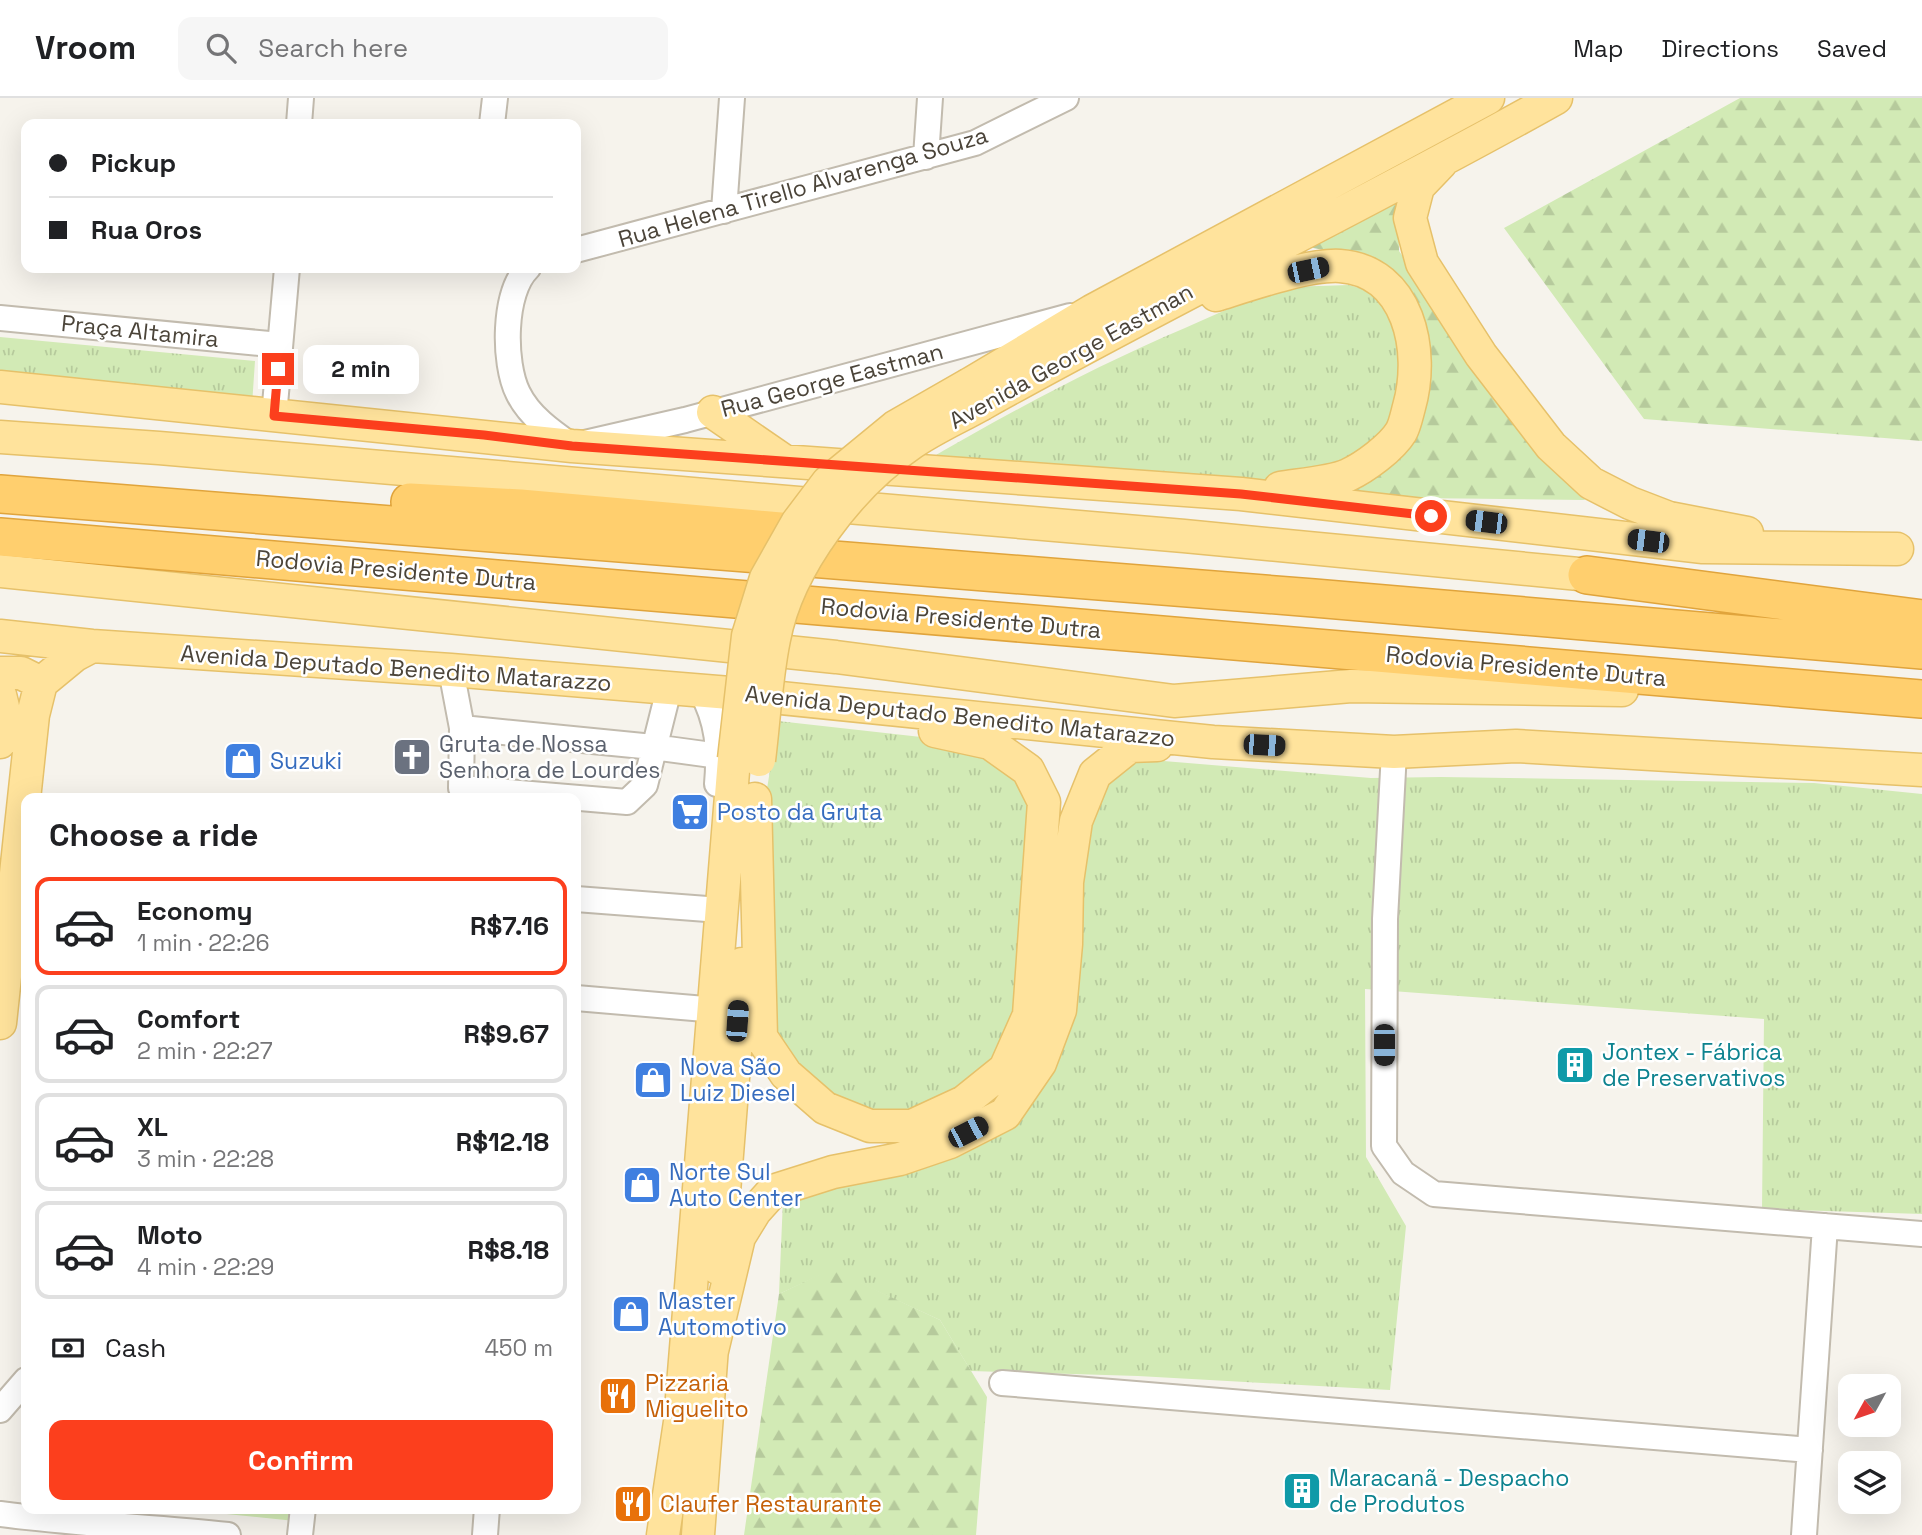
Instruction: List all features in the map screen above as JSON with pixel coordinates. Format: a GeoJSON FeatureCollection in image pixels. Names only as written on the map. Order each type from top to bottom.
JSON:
{"type":"FeatureCollection","features":[{"type":"Feature","properties":{"kind":"highway","name":"Rodovia Presidente Dutra"},"geometry":{"type":"LineString","coordinates":[[0,494],[1395,605],[1922,650]]}},
{"type":"Feature","properties":{"kind":"highway","name":"Rodovia Presidente Dutra"},"geometry":{"type":"LineString","coordinates":[[0,537],[1922,699]]}},
{"type":"Feature","properties":{"kind":"highway"},"geometry":{"type":"LineString","coordinates":[[1587,575],[1922,619]]}},
{"type":"Feature","properties":{"kind":"main road","name":"Avenida George Eastman"},"geometry":{"type":"LineString","coordinates":[[737,759],[791,584],[823,531],[850,496],[912,443],[976,394],[1488,98]]}},
{"type":"Feature","properties":{"kind":"main road","name":"Avenida George Eastman"},"geometry":{"type":"LineString","coordinates":[[1096,324],[1441,163],[1556,98]]}},
{"type":"Feature","properties":{"kind":"main road"},"geometry":{"type":"LineString","coordinates":[[1441,163],[1418,187],[1410,218],[1422,262],[1481,355],[1551,446],[1591,483],[1630,503],[1670,518],[1773,538],[1910,551]]}},
{"type":"Feature","properties":{"kind":"main road"},"geometry":{"type":"LineString","coordinates":[[1096,324],[1324,266],[1360,270],[1375,276],[1388,286],[1411,329],[1416,356],[1415,385],[1402,431],[1385,449],[1347,476],[1241,494]]}},
{"type":"Feature","properties":{"kind":"main road"},"geometry":{"type":"LineString","coordinates":[[0,387],[572,446],[1241,494],[1703,547],[1910,551]]}},
{"type":"Feature","properties":{"kind":"main road"},"geometry":{"type":"LineString","coordinates":[[713,412],[785,462]]}},
{"type":"Feature","properties":{"kind":"main road"},"geometry":{"type":"LineString","coordinates":[[0,437],[159,448],[1129,531],[1769,592],[1922,600]]}},
{"type":"Feature","properties":{"kind":"main road","name":"Rodovia Presidente Dutra"},"geometry":{"type":"LineString","coordinates":[[0,571],[822,656],[1174,701],[1351,685],[1614,689],[1922,710]]}},
{"type":"Feature","properties":{"kind":"main road","name":"Avenida Deputado Benedito Matarazzo"},"geometry":{"type":"LineString","coordinates":[[0,636],[92,646],[451,670],[742,694],[1213,742],[1394,752],[1516,746],[1922,770]]}},
{"type":"Feature","properties":{"kind":"main road"},"geometry":{"type":"LineString","coordinates":[[28,793],[33,715],[41,683],[75,655],[92,646]]}},
{"type":"Feature","properties":{"kind":"main road"},"geometry":{"type":"LineString","coordinates":[[0,673],[21,673],[41,683]]}},
{"type":"Feature","properties":{"kind":"main road"},"geometry":{"type":"LineString","coordinates":[[737,759],[755,799],[761,1037],[786,1074],[825,1108],[870,1126],[912,1126],[964,1102],[1005,1069],[1029,1014],[1044,802],[1028,770],[990,743],[923,728],[811,714],[742,694]]}},
{"type":"Feature","properties":{"kind":"main road"},"geometry":{"type":"LineString","coordinates":[[0,742],[1,703]]}},
{"type":"Feature","properties":{"kind":"main road"},"geometry":{"type":"LineString","coordinates":[[711,1355],[739,1237],[755,1210],[773,1191],[833,1172],[900,1159],[950,1142],[1005,1114],[1040,1063],[1060,1010],[1066,944],[1067,882],[1076,821],[1095,774],[1130,746],[1213,742]]}},
{"type":"Feature","properties":{"kind":"main road"},"geometry":{"type":"LineString","coordinates":[[663,1535],[680,1422],[737,759]]}},
{"type":"Feature","properties":{"kind":"main road"},"geometry":{"type":"LineString","coordinates":[[698,1535],[755,799]]}},
{"type":"Feature","properties":{"kind":"main road"},"geometry":{"type":"LineString","coordinates":[[0,1023],[17,953],[21,894]]}},
{"type":"Feature","properties":{"kind":"street"},"geometry":{"type":"LineString","coordinates":[[299,119],[301,98]]}},
{"type":"Feature","properties":{"kind":"street"},"geometry":{"type":"LineString","coordinates":[[493,119],[495,98]]}},
{"type":"Feature","properties":{"kind":"street"},"geometry":{"type":"LineString","coordinates":[[724,211],[732,98]]}},
{"type":"Feature","properties":{"kind":"street"},"geometry":{"type":"LineString","coordinates":[[926,157],[930,98]]}},
{"type":"Feature","properties":{"kind":"street","name":"Rua Helena Tirello Alvarenga Souza"},"geometry":{"type":"LineString","coordinates":[[581,249],[975,143],[1066,98]]}},
{"type":"Feature","properties":{"kind":"street"},"geometry":{"type":"LineString","coordinates":[[274,416],[287,273]]}},
{"type":"Feature","properties":{"kind":"street"},"geometry":{"type":"LineString","coordinates":[[524,273],[517,281],[514,292],[508,335],[511,373],[518,394],[528,409],[547,429],[572,446]]}},
{"type":"Feature","properties":{"kind":"street","name":"Praça Altamira"},"geometry":{"type":"LineString","coordinates":[[0,318],[280,345]]}},
{"type":"Feature","properties":{"kind":"street","name":"Rua George Eastman"},"geometry":{"type":"LineString","coordinates":[[572,446],[1096,324]]}},
{"type":"Feature","properties":{"kind":"street"},"geometry":{"type":"LineString","coordinates":[[451,670],[462,728],[464,793]]}},
{"type":"Feature","properties":{"kind":"street"},"geometry":{"type":"LineString","coordinates":[[581,800],[626,802],[645,785],[669,689]]}},
{"type":"Feature","properties":{"kind":"street"},"geometry":{"type":"LineString","coordinates":[[680,1422],[687,1248],[705,1009],[707,909],[737,759],[716,726],[701,691]]}},
{"type":"Feature","properties":{"kind":"street"},"geometry":{"type":"LineString","coordinates":[[462,728],[653,747],[737,759]]}},
{"type":"Feature","properties":{"kind":"street"},"geometry":{"type":"LineString","coordinates":[[1394,752],[1385,919],[1384,1146],[1403,1173],[1434,1194],[1922,1234]]}},
{"type":"Feature","properties":{"kind":"street"},"geometry":{"type":"LineString","coordinates":[[581,899],[707,909]]}},
{"type":"Feature","properties":{"kind":"street"},"geometry":{"type":"LineString","coordinates":[[581,998],[705,1009]]}},
{"type":"Feature","properties":{"kind":"street"},"geometry":{"type":"LineString","coordinates":[[1804,1535],[1825,1226]]}},
{"type":"Feature","properties":{"kind":"street"},"geometry":{"type":"LineString","coordinates":[[1002,1383],[1810,1450]]}},
{"type":"Feature","properties":{"kind":"street"},"geometry":{"type":"LineString","coordinates":[[0,1410],[21,1387]]}},
{"type":"Feature","properties":{"kind":"street"},"geometry":{"type":"LineString","coordinates":[[0,1514],[70,1529],[153,1518],[228,1535]]}},
{"type":"Feature","properties":{"kind":"street"},"geometry":{"type":"LineString","coordinates":[[300,1535],[302,1514]]}},
{"type":"Feature","properties":{"kind":"street"},"geometry":{"type":"LineString","coordinates":[[485,1535],[487,1514]]}},
{"type":"Feature","properties":{"kind":"green space"},"geometry":{"type":"Polygon","coordinates":[[[1740,98],[1922,98],[1922,441],[1644,419],[1504,228],[1740,98]]]}},
{"type":"Feature","properties":{"kind":"green space"},"geometry":{"type":"Polygon","coordinates":[[[1398,191],[1399,251],[1437,306],[1585,500],[1325,497],[1403,447],[1428,398],[1427,339],[1372,260],[1294,244],[1398,191]]]}},
{"type":"Feature","properties":{"kind":"green space"},"geometry":{"type":"Polygon","coordinates":[[[1349,285],[1369,291],[1390,311],[1405,356],[1392,421],[1356,458],[1297,478],[1254,483],[919,465],[1083,375],[1224,311],[1290,289],[1349,285]]]}},
{"type":"Feature","properties":{"kind":"green space"},"geometry":{"type":"Polygon","coordinates":[[[0,337],[255,361],[252,405],[0,377],[0,337]]]}},
{"type":"Feature","properties":{"kind":"green space"},"geometry":{"type":"Polygon","coordinates":[[[778,721],[921,737],[986,752],[1020,777],[1034,804],[1019,1012],[997,1064],[910,1117],[872,1116],[830,1100],[771,1033],[766,795],[778,721]]]}},
{"type":"Feature","properties":{"kind":"green space"},"geometry":{"type":"Polygon","coordinates":[[[1139,759],[1371,778],[1814,783],[1922,794],[1922,1214],[1762,1209],[1764,1019],[1365,989],[1366,1157],[1406,1226],[1390,1390],[1138,1376],[971,1371],[940,1320],[831,1270],[779,1294],[783,1199],[1012,1121],[1087,824],[1108,780],[1139,759]]]}},
{"type":"Feature","properties":{"kind":"green space"},"geometry":{"type":"Polygon","coordinates":[[[831,1269],[940,1320],[987,1397],[976,1535],[744,1535],[779,1294],[831,1269]]]}},
{"type":"Feature","properties":{"kind":"green space"},"geometry":{"type":"Polygon","coordinates":[[[226,1514],[296,1514],[295,1521],[226,1514]]]}},
{"type":"Feature","properties":{"kind":"place","name":"Gruta de Nossa Senhora de Lourdes"},"geometry":{"type":"Point","coordinates":[412,757]}},
{"type":"Feature","properties":{"kind":"place","name":"Suzuki"},"geometry":{"type":"Point","coordinates":[243,761]}},
{"type":"Feature","properties":{"kind":"place","name":"Posto da Gruta"},"geometry":{"type":"Point","coordinates":[690,812]}},
{"type":"Feature","properties":{"kind":"place","name":"Jontex - Fábrica de Preservativos"},"geometry":{"type":"Point","coordinates":[1575,1065]}},
{"type":"Feature","properties":{"kind":"place","name":"Nova São Luiz Diesel"},"geometry":{"type":"Point","coordinates":[653,1080]}},
{"type":"Feature","properties":{"kind":"place","name":"Norte Sul Auto Center"},"geometry":{"type":"Point","coordinates":[642,1185]}},
{"type":"Feature","properties":{"kind":"place","name":"Master Automotivo"},"geometry":{"type":"Point","coordinates":[631,1314]}},
{"type":"Feature","properties":{"kind":"place","name":"Pizzaria Miguelito"},"geometry":{"type":"Point","coordinates":[618,1396]}},
{"type":"Feature","properties":{"kind":"place","name":"Maracanã - Despacho de Produtos"},"geometry":{"type":"Point","coordinates":[1302,1491]}},
{"type":"Feature","properties":{"kind":"place","name":"Claufer Restaurante"},"geometry":{"type":"Point","coordinates":[633,1504]}},
{"type":"Feature","properties":{"kind":"route"},"geometry":{"type":"LineString","coordinates":[[278,369],[274,416],[484,435],[572,446],[1241,494],[1431,516]]}}]}
